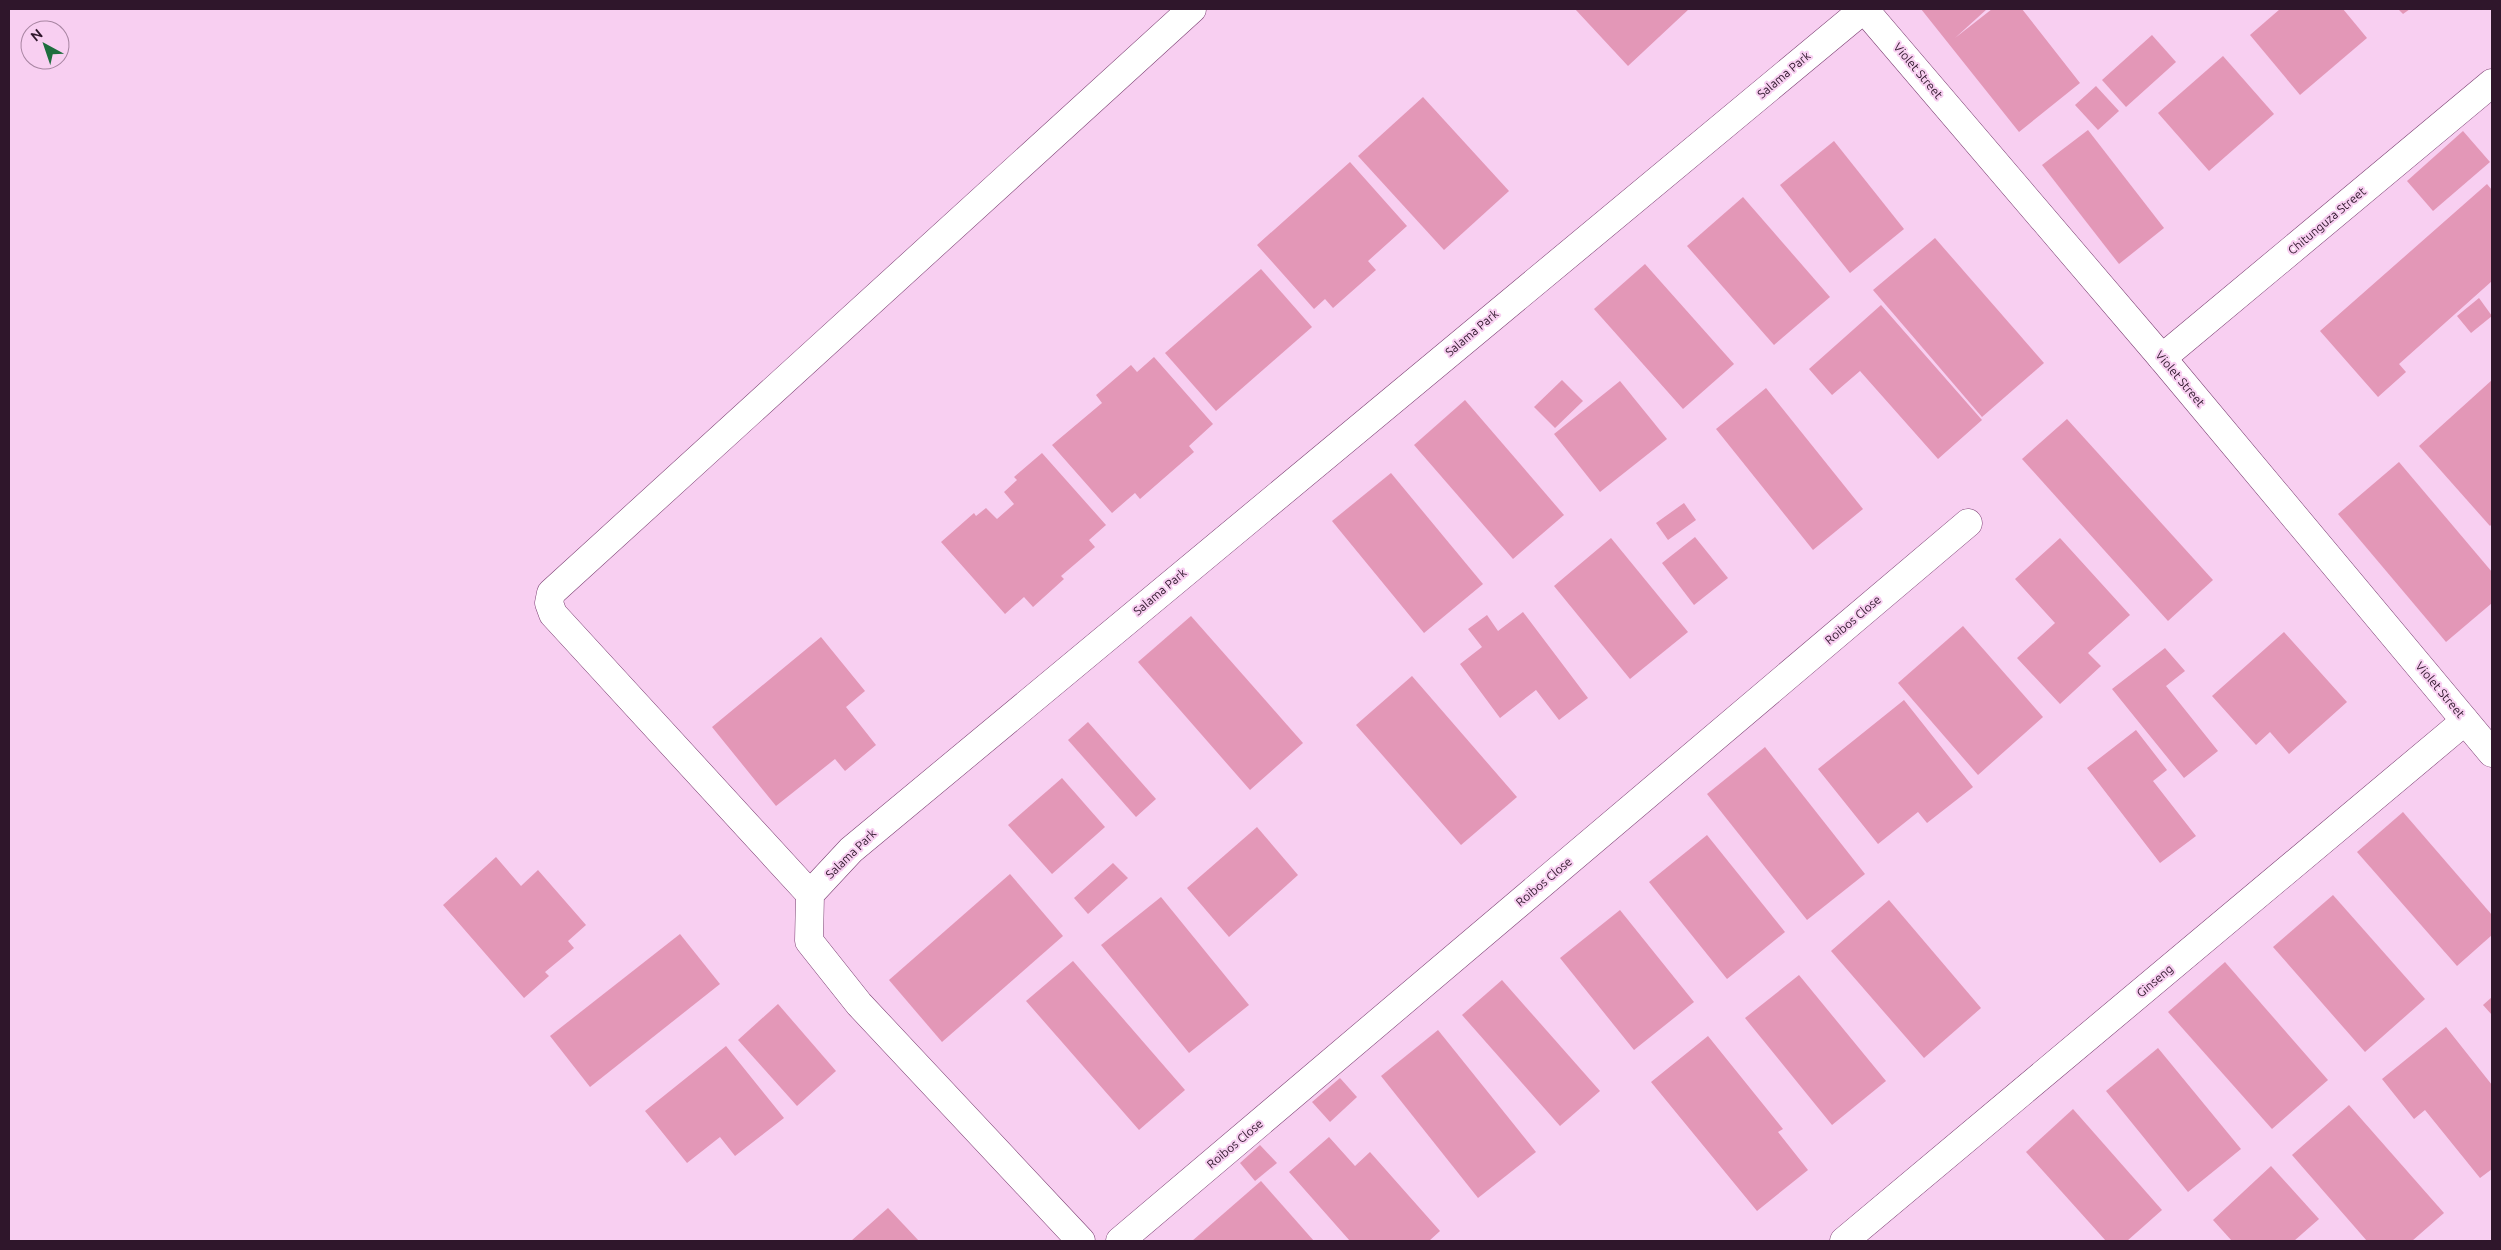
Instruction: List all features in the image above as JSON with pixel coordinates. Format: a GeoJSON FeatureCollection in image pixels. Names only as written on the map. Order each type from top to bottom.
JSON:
{"type":"FeatureCollection","features":[{"type":"Feature","properties":{"kind":"street"},"geometry":{"type":"LineString","coordinates":[[1081,1241],[859,1004],[809,941],[810,894],[553,614],[549,603],[551,593],[1192,9]]}},
{"type":"Feature","properties":{"kind":"street","name":"Salama Park"},"geometry":{"type":"LineString","coordinates":[[810,894],[858,844],[1864,9]]}},
{"type":"Feature","properties":{"kind":"street","name":"Violet Street"},"geometry":{"type":"LineString","coordinates":[[1864,9],[2162,358],[2492,753]]}},
{"type":"Feature","properties":{"kind":"street","name":"Chitunguza Street"},"geometry":{"type":"LineString","coordinates":[[2162,358],[2492,83]]}},
{"type":"Feature","properties":{"kind":"street","name":"Roibos Close"},"geometry":{"type":"LineString","coordinates":[[1120,1241],[1968,523]]}},
{"type":"Feature","properties":{"kind":"street","name":"Ginseng"},"geometry":{"type":"LineString","coordinates":[[1844,1241],[2465,721]]}},
{"type":"Feature","properties":{"kind":"building"},"geometry":{"type":"Polygon","coordinates":[[[1575,9],[1689,9],[1628,66],[1575,9]]]}},
{"type":"Feature","properties":{"kind":"building"},"geometry":{"type":"Polygon","coordinates":[[[1921,9],[1987,9],[1955,38],[1992,9],[2022,9],[2080,83],[2019,132],[1921,9]]]}},
{"type":"Feature","properties":{"kind":"building"},"geometry":{"type":"Polygon","coordinates":[[[2280,9],[2343,9],[2367,38],[2300,95],[2250,35],[2280,9]]]}},
{"type":"Feature","properties":{"kind":"building"},"geometry":{"type":"Polygon","coordinates":[[[2398,9],[2410,9],[2403,14],[2398,9]]]}},
{"type":"Feature","properties":{"kind":"building"},"geometry":{"type":"Polygon","coordinates":[[[2152,35],[2176,62],[2126,107],[2102,80],[2152,35]]]}},
{"type":"Feature","properties":{"kind":"building"},"geometry":{"type":"Polygon","coordinates":[[[2223,56],[2274,114],[2209,171],[2158,113],[2223,56]]]}},
{"type":"Feature","properties":{"kind":"building"},"geometry":{"type":"Polygon","coordinates":[[[2096,86],[2119,111],[2098,130],[2075,105],[2096,86]]]}},
{"type":"Feature","properties":{"kind":"building"},"geometry":{"type":"Polygon","coordinates":[[[1423,97],[1509,191],[1444,250],[1358,156],[1423,97]]]}},
{"type":"Feature","properties":{"kind":"building"},"geometry":{"type":"Polygon","coordinates":[[[2088,130],[2164,228],[2119,264],[2042,165],[2088,130]]]}},
{"type":"Feature","properties":{"kind":"building"},"geometry":{"type":"Polygon","coordinates":[[[2463,131],[2490,162],[2433,211],[2407,181],[2463,131]]]}},
{"type":"Feature","properties":{"kind":"building"},"geometry":{"type":"Polygon","coordinates":[[[1834,141],[1904,229],[1850,273],[1780,185],[1834,141]]]}},
{"type":"Feature","properties":{"kind":"building"},"geometry":{"type":"Polygon","coordinates":[[[1350,162],[1407,226],[1368,261],[1376,270],[1333,308],[1325,299],[1314,309],[1257,245],[1350,162]]]}},
{"type":"Feature","properties":{"kind":"building"},"geometry":{"type":"Polygon","coordinates":[[[2487,184],[2492,190],[2492,281],[2399,364],[2406,372],[2378,397],[2320,331],[2487,184]]]}},
{"type":"Feature","properties":{"kind":"building"},"geometry":{"type":"Polygon","coordinates":[[[1743,197],[1830,297],[1774,345],[1687,246],[1743,197]]]}},
{"type":"Feature","properties":{"kind":"building"},"geometry":{"type":"Polygon","coordinates":[[[1935,238],[2044,363],[1982,417],[1873,290],[1935,238]]]}},
{"type":"Feature","properties":{"kind":"building"},"geometry":{"type":"Polygon","coordinates":[[[1645,264],[1734,364],[1683,409],[1594,309],[1645,264]]]}},
{"type":"Feature","properties":{"kind":"building"},"geometry":{"type":"Polygon","coordinates":[[[1261,269],[1312,327],[1216,411],[1165,353],[1261,269]]]}},
{"type":"Feature","properties":{"kind":"building"},"geometry":{"type":"Polygon","coordinates":[[[2479,298],[2492,316],[2471,333],[2457,316],[2479,298]]]}},
{"type":"Feature","properties":{"kind":"building"},"geometry":{"type":"Polygon","coordinates":[[[1881,305],[1982,420],[1938,459],[1860,371],[1832,395],[1809,369],[1881,305]]]}},
{"type":"Feature","properties":{"kind":"building"},"geometry":{"type":"Polygon","coordinates":[[[1154,357],[1213,424],[1189,446],[1194,452],[1140,499],[1135,493],[1112,513],[1052,445],[1102,403],[1096,395],[1131,365],[1137,372],[1154,357]]]}},
{"type":"Feature","properties":{"kind":"building"},"geometry":{"type":"Polygon","coordinates":[[[1562,380],[1583,401],[1555,428],[1534,407],[1562,380]]]}},
{"type":"Feature","properties":{"kind":"building"},"geometry":{"type":"Polygon","coordinates":[[[2492,380],[2492,524],[2490,526],[2419,446],[2492,380]]]}},
{"type":"Feature","properties":{"kind":"building"},"geometry":{"type":"Polygon","coordinates":[[[1620,381],[1667,439],[1600,492],[1554,434],[1620,381]]]}},
{"type":"Feature","properties":{"kind":"building"},"geometry":{"type":"Polygon","coordinates":[[[1766,388],[1863,509],[1813,550],[1716,429],[1766,388]]]}},
{"type":"Feature","properties":{"kind":"building"},"geometry":{"type":"Polygon","coordinates":[[[1465,400],[1564,515],[1513,559],[1414,445],[1465,400]]]}},
{"type":"Feature","properties":{"kind":"building"},"geometry":{"type":"Polygon","coordinates":[[[2067,419],[2213,580],[2168,621],[2022,459],[2067,419]]]}},
{"type":"Feature","properties":{"kind":"building"},"geometry":{"type":"Polygon","coordinates":[[[1042,453],[1106,525],[1089,540],[1095,547],[1061,576],[1064,579],[1033,607],[1024,597],[1005,614],[941,542],[974,513],[976,516],[986,508],[997,519],[1014,504],[1004,492],[1017,480],[1014,477],[1042,453]]]}},
{"type":"Feature","properties":{"kind":"building"},"geometry":{"type":"Polygon","coordinates":[[[2399,462],[2492,572],[2492,603],[2446,642],[2338,514],[2399,462]]]}},
{"type":"Feature","properties":{"kind":"building"},"geometry":{"type":"Polygon","coordinates":[[[1391,473],[1483,584],[1424,633],[1332,521],[1391,473]]]}},
{"type":"Feature","properties":{"kind":"building"},"geometry":{"type":"Polygon","coordinates":[[[1684,503],[1696,520],[1668,540],[1656,523],[1684,503]]]}},
{"type":"Feature","properties":{"kind":"building"},"geometry":{"type":"Polygon","coordinates":[[[1695,537],[1728,578],[1694,605],[1662,563],[1695,537]]]}},
{"type":"Feature","properties":{"kind":"building"},"geometry":{"type":"Polygon","coordinates":[[[1611,538],[1688,632],[1630,679],[1554,586],[1611,538]]]}},
{"type":"Feature","properties":{"kind":"building"},"geometry":{"type":"Polygon","coordinates":[[[2060,538],[2130,615],[2088,653],[2101,666],[2060,704],[2017,658],[2055,623],[2015,579],[2060,538]]]}},
{"type":"Feature","properties":{"kind":"building"},"geometry":{"type":"Polygon","coordinates":[[[1523,612],[1588,698],[1559,720],[1536,690],[1500,718],[1460,664],[1482,647],[1468,629],[1487,615],[1498,631],[1523,612]]]}},
{"type":"Feature","properties":{"kind":"building"},"geometry":{"type":"Polygon","coordinates":[[[1191,616],[1303,743],[1250,790],[1138,662],[1191,616]]]}},
{"type":"Feature","properties":{"kind":"building"},"geometry":{"type":"Polygon","coordinates":[[[1963,626],[2043,717],[1978,775],[1898,683],[1963,626]]]}},
{"type":"Feature","properties":{"kind":"building"},"geometry":{"type":"Polygon","coordinates":[[[2284,632],[2347,702],[2289,754],[2270,732],[2256,745],[2212,696],[2284,632]]]}},
{"type":"Feature","properties":{"kind":"building"},"geometry":{"type":"Polygon","coordinates":[[[821,637],[865,691],[846,707],[876,745],[845,771],[835,759],[776,806],[712,727],[821,637]]]}},
{"type":"Feature","properties":{"kind":"building"},"geometry":{"type":"Polygon","coordinates":[[[2165,648],[2185,671],[2166,686],[2218,751],[2184,778],[2112,689],[2165,648]]]}},
{"type":"Feature","properties":{"kind":"building"},"geometry":{"type":"Polygon","coordinates":[[[1412,676],[1517,797],[1461,845],[1356,725],[1412,676]]]}},
{"type":"Feature","properties":{"kind":"building"},"geometry":{"type":"Polygon","coordinates":[[[1904,700],[1973,787],[1927,823],[1918,812],[1878,844],[1818,769],[1904,700]]]}},
{"type":"Feature","properties":{"kind":"building"},"geometry":{"type":"Polygon","coordinates":[[[1088,722],[1156,799],[1136,817],[1068,740],[1088,722]]]}},
{"type":"Feature","properties":{"kind":"building"},"geometry":{"type":"Polygon","coordinates":[[[2136,730],[2167,770],[2153,781],[2196,836],[2160,863],[2087,768],[2136,730]]]}},
{"type":"Feature","properties":{"kind":"building"},"geometry":{"type":"Polygon","coordinates":[[[1765,747],[1865,874],[1807,920],[1707,794],[1765,747]]]}},
{"type":"Feature","properties":{"kind":"building"},"geometry":{"type":"Polygon","coordinates":[[[1062,778],[1105,827],[1052,874],[1008,825],[1062,778]]]}},
{"type":"Feature","properties":{"kind":"building"},"geometry":{"type":"Polygon","coordinates":[[[2403,812],[2492,915],[2492,935],[2457,966],[2357,852],[2403,812]]]}},
{"type":"Feature","properties":{"kind":"building"},"geometry":{"type":"Polygon","coordinates":[[[1257,827],[1298,875],[1229,937],[1187,888],[1257,827]]]}},
{"type":"Feature","properties":{"kind":"building"},"geometry":{"type":"Polygon","coordinates":[[[1707,835],[1785,932],[1727,979],[1649,882],[1707,835]]]}},
{"type":"Feature","properties":{"kind":"building"},"geometry":{"type":"Polygon","coordinates":[[[496,857],[521,886],[538,870],[586,925],[568,941],[574,948],[545,972],[549,976],[524,998],[443,905],[496,857]]]}},
{"type":"Feature","properties":{"kind":"building"},"geometry":{"type":"Polygon","coordinates":[[[1113,863],[1128,878],[1088,914],[1074,898],[1113,863]]]}},
{"type":"Feature","properties":{"kind":"building"},"geometry":{"type":"Polygon","coordinates":[[[1010,874],[1063,936],[942,1042],[889,980],[1010,874]]]}},
{"type":"Feature","properties":{"kind":"building"},"geometry":{"type":"Polygon","coordinates":[[[2333,895],[2425,999],[2365,1052],[2273,947],[2333,895]]]}},
{"type":"Feature","properties":{"kind":"building"},"geometry":{"type":"Polygon","coordinates":[[[1161,897],[1249,1005],[1189,1053],[1101,945],[1161,897]]]}},
{"type":"Feature","properties":{"kind":"building"},"geometry":{"type":"Polygon","coordinates":[[[1889,900],[1981,1008],[1924,1058],[1831,951],[1889,900]]]}},
{"type":"Feature","properties":{"kind":"building"},"geometry":{"type":"Polygon","coordinates":[[[1620,910],[1694,1002],[1634,1050],[1560,958],[1620,910]]]}},
{"type":"Feature","properties":{"kind":"building"},"geometry":{"type":"Polygon","coordinates":[[[680,934],[720,984],[590,1087],[550,1036],[680,934]]]}},
{"type":"Feature","properties":{"kind":"building"},"geometry":{"type":"Polygon","coordinates":[[[1073,961],[1185,1090],[1139,1130],[1026,1001],[1073,961]]]}},
{"type":"Feature","properties":{"kind":"building"},"geometry":{"type":"Polygon","coordinates":[[[2225,962],[2328,1080],[2272,1129],[2168,1012],[2225,962]]]}},
{"type":"Feature","properties":{"kind":"building"},"geometry":{"type":"Polygon","coordinates":[[[1799,975],[1886,1081],[1832,1125],[1745,1018],[1799,975]]]}},
{"type":"Feature","properties":{"kind":"building"},"geometry":{"type":"Polygon","coordinates":[[[1502,980],[1600,1091],[1560,1126],[1462,1015],[1502,980]]]}},
{"type":"Feature","properties":{"kind":"building"},"geometry":{"type":"Polygon","coordinates":[[[2492,997],[2492,1015],[2483,1005],[2492,997]]]}},
{"type":"Feature","properties":{"kind":"building"},"geometry":{"type":"Polygon","coordinates":[[[778,1004],[836,1071],[797,1106],[738,1040],[778,1004]]]}},
{"type":"Feature","properties":{"kind":"building"},"geometry":{"type":"Polygon","coordinates":[[[2446,1027],[2492,1085],[2492,1169],[2480,1178],[2425,1110],[2414,1119],[2382,1079],[2446,1027]]]}},
{"type":"Feature","properties":{"kind":"building"},"geometry":{"type":"Polygon","coordinates":[[[1438,1030],[1536,1152],[1478,1198],[1381,1076],[1438,1030]]]}},
{"type":"Feature","properties":{"kind":"building"},"geometry":{"type":"Polygon","coordinates":[[[1708,1036],[1783,1129],[1778,1132],[1808,1170],[1757,1211],[1651,1082],[1708,1036]]]}},
{"type":"Feature","properties":{"kind":"building"},"geometry":{"type":"Polygon","coordinates":[[[726,1046],[784,1118],[735,1156],[720,1137],[687,1163],[645,1111],[726,1046]]]}},
{"type":"Feature","properties":{"kind":"building"},"geometry":{"type":"Polygon","coordinates":[[[2158,1048],[2241,1149],[2188,1192],[2106,1091],[2158,1048]]]}},
{"type":"Feature","properties":{"kind":"building"},"geometry":{"type":"Polygon","coordinates":[[[1340,1078],[1357,1097],[1330,1122],[1312,1102],[1340,1078]]]}},
{"type":"Feature","properties":{"kind":"building"},"geometry":{"type":"Polygon","coordinates":[[[2349,1105],[2444,1213],[2412,1241],[2367,1241],[2292,1155],[2349,1105]]]}},
{"type":"Feature","properties":{"kind":"building"},"geometry":{"type":"Polygon","coordinates":[[[2073,1109],[2162,1210],[2127,1241],[2106,1241],[2026,1152],[2073,1109]]]}},
{"type":"Feature","properties":{"kind":"building"},"geometry":{"type":"Polygon","coordinates":[[[1329,1137],[1355,1166],[1370,1152],[1440,1231],[1429,1241],[1350,1241],[1289,1172],[1329,1137]]]}},
{"type":"Feature","properties":{"kind":"building"},"geometry":{"type":"Polygon","coordinates":[[[1260,1145],[1277,1163],[1255,1181],[1240,1163],[1260,1145]]]}},
{"type":"Feature","properties":{"kind":"building"},"geometry":{"type":"Polygon","coordinates":[[[2271,1166],[2319,1219],[2294,1241],[2232,1241],[2213,1220],[2271,1166]]]}},
{"type":"Feature","properties":{"kind":"building"},"geometry":{"type":"Polygon","coordinates":[[[1261,1181],[1314,1241],[1192,1241],[1261,1181]]]}},
{"type":"Feature","properties":{"kind":"building"},"geometry":{"type":"Polygon","coordinates":[[[888,1208],[919,1241],[851,1241],[888,1208]]]}}]}
